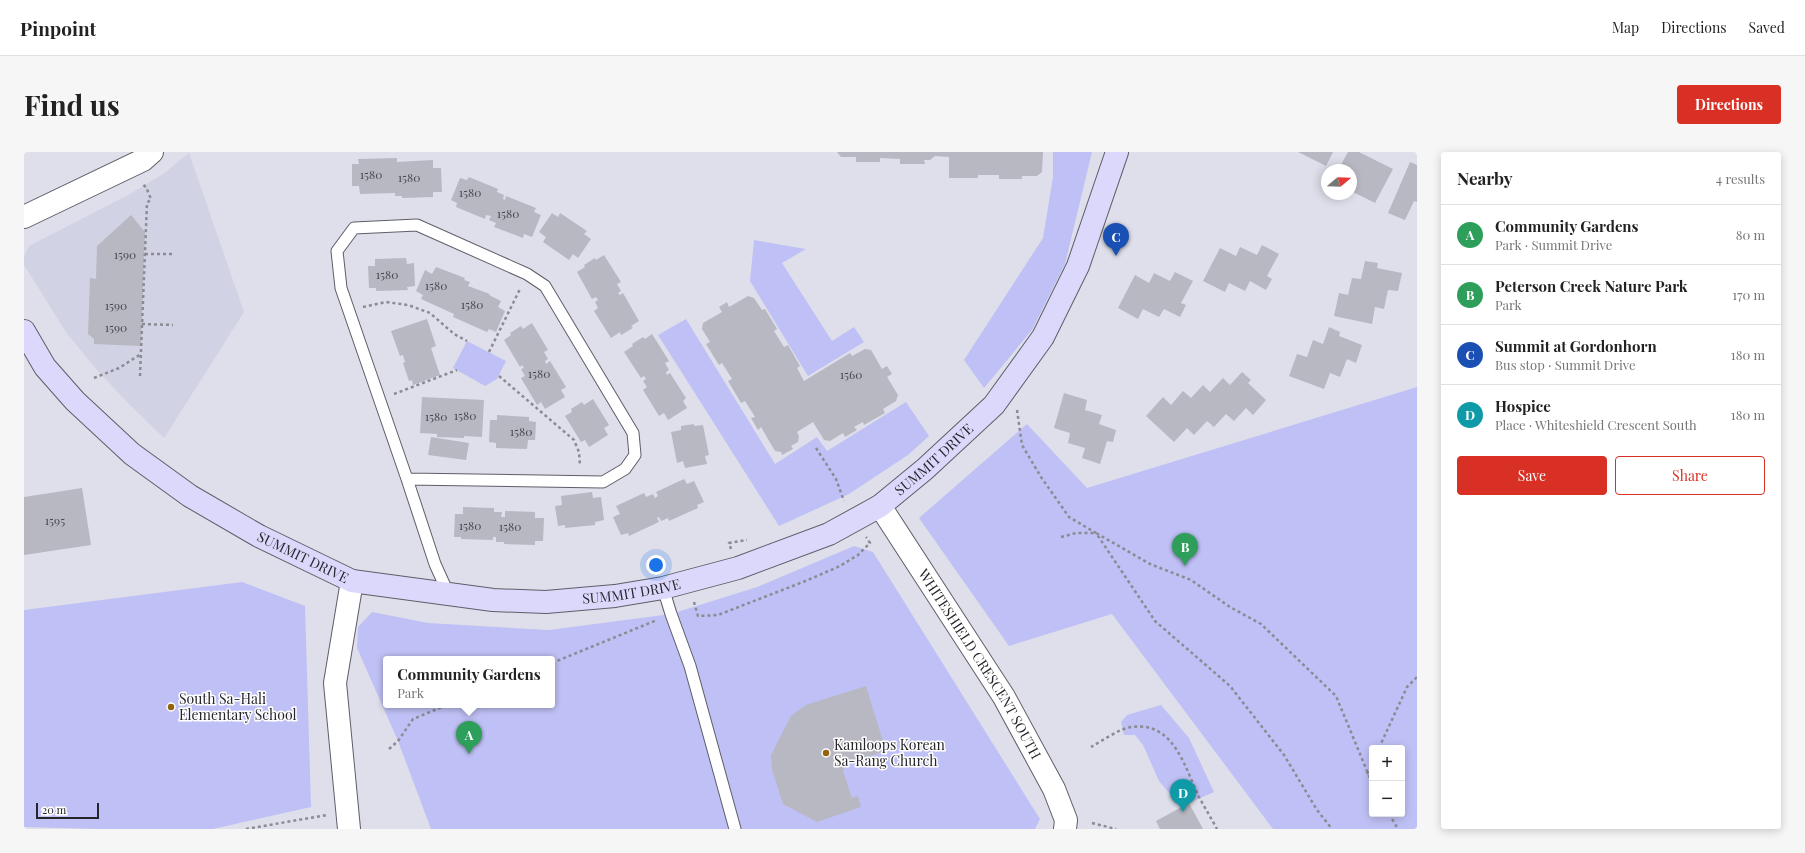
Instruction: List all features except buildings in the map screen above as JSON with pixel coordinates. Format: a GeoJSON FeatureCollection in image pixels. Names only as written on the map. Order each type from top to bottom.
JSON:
{"type":"FeatureCollection","features":[{"type":"Feature","properties":{"kind":"main road","name":"SUMMIT DRIVE"},"geometry":{"type":"LineString","coordinates":[[24,331],[45,367],[75,401],[132,454],[190,496],[259,536],[352,581],[493,600],[546,602],[615,596],[663,588],[738,568],[829,534],[880,506],[925,469],[994,405],[1043,337],[1078,266],[1117,152]]}},
{"type":"Feature","properties":{"kind":"street"},"geometry":{"type":"LineString","coordinates":[[24,217],[143,160],[152,152]]}},
{"type":"Feature","properties":{"kind":"street","name":"WHITESHIELD CRESCENT SOUTH"},"geometry":{"type":"LineString","coordinates":[[880,506],[1004,697],[1054,789],[1066,820],[1065,829]]}},
{"type":"Feature","properties":{"kind":"street"},"geometry":{"type":"LineString","coordinates":[[348,821],[335,683],[352,581]]}},
{"type":"Feature","properties":{"kind":"lane"},"geometry":{"type":"LineString","coordinates":[[407,479],[603,482],[625,469],[635,454],[633,434],[545,286],[527,274],[417,226],[354,228],[337,251],[341,288],[435,564],[449,595]]}},
{"type":"Feature","properties":{"kind":"lane"},"geometry":{"type":"LineString","coordinates":[[663,588],[690,666],[735,829]]}},
{"type":"Feature","properties":{"kind":"path"},"geometry":{"type":"LineString","coordinates":[[137,181],[146,187],[151,199],[147,203],[140,376]]}},
{"type":"Feature","properties":{"kind":"path"},"geometry":{"type":"LineString","coordinates":[[145,254],[175,254]]}},
{"type":"Feature","properties":{"kind":"path"},"geometry":{"type":"LineString","coordinates":[[489,352],[527,274]]}},
{"type":"Feature","properties":{"kind":"path"},"geometry":{"type":"LineString","coordinates":[[349,311],[386,302],[408,305],[430,312],[454,334],[467,341]]}},
{"type":"Feature","properties":{"kind":"path"},"geometry":{"type":"LineString","coordinates":[[142,324],[173,325]]}},
{"type":"Feature","properties":{"kind":"path"},"geometry":{"type":"LineString","coordinates":[[94,378],[119,368],[142,353]]}},
{"type":"Feature","properties":{"kind":"path"},"geometry":{"type":"LineString","coordinates":[[380,399],[457,370]]}},
{"type":"Feature","properties":{"kind":"path"},"geometry":{"type":"LineString","coordinates":[[499,376],[574,440],[579,452],[581,482]]}},
{"type":"Feature","properties":{"kind":"path"},"geometry":{"type":"LineString","coordinates":[[1016,405],[1022,445],[1041,477],[1069,517],[1150,564],[1191,580],[1230,607],[1262,624],[1336,696],[1371,781]]}},
{"type":"Feature","properties":{"kind":"path"},"geometry":{"type":"LineString","coordinates":[[816,448],[836,480],[844,502],[850,498]]}},
{"type":"Feature","properties":{"kind":"path"},"geometry":{"type":"LineString","coordinates":[[1061,537],[1076,533],[1096,533]]}},
{"type":"Feature","properties":{"kind":"path"},"geometry":{"type":"LineString","coordinates":[[1096,533],[1155,621],[1230,686],[1284,755],[1317,810],[1332,829]]}},
{"type":"Feature","properties":{"kind":"path"},"geometry":{"type":"LineString","coordinates":[[688,581],[698,616],[718,615],[840,566],[858,555],[870,543]]}},
{"type":"Feature","properties":{"kind":"path"},"geometry":{"type":"LineString","coordinates":[[555,662],[671,614]]}},
{"type":"Feature","properties":{"kind":"path"},"geometry":{"type":"LineString","coordinates":[[1380,745],[1407,687],[1417,677]]}},
{"type":"Feature","properties":{"kind":"path"},"geometry":{"type":"LineString","coordinates":[[389,749],[398,741],[413,719],[440,708]]}},
{"type":"Feature","properties":{"kind":"path"},"geometry":{"type":"LineString","coordinates":[[1091,746],[1131,727],[1149,727],[1163,733],[1179,752],[1200,798],[1217,829]]}},
{"type":"Feature","properties":{"kind":"path"},"geometry":{"type":"LineString","coordinates":[[1367,774],[1369,770]]}},
{"type":"Feature","properties":{"kind":"path"},"geometry":{"type":"LineString","coordinates":[[246,829],[320,815],[348,821]]}},
{"type":"Feature","properties":{"kind":"path"},"geometry":{"type":"LineString","coordinates":[[1391,817],[1398,829]]}},
{"type":"Feature","properties":{"kind":"path"},"geometry":{"type":"LineString","coordinates":[[1092,823],[1116,829]]}},
{"type":"Feature","properties":{"kind":"shaded area"},"geometry":{"type":"Polygon","coordinates":[[[1053,152],[1092,152],[1065,264],[1032,330],[984,388],[964,360],[1043,238],[1053,177],[1053,152]]]}},
{"type":"Feature","properties":{"kind":"shaded area"},"geometry":{"type":"Polygon","coordinates":[[[189,153],[244,312],[164,438],[96,369],[66,332],[24,265],[24,257],[29,246],[130,194],[163,174],[189,153]]]}},
{"type":"Feature","properties":{"kind":"shaded area"},"geometry":{"type":"Polygon","coordinates":[[[754,240],[806,249],[782,263],[832,341],[854,327],[864,342],[808,376],[750,281],[754,240]]]}},
{"type":"Feature","properties":{"kind":"shaded area"},"geometry":{"type":"Polygon","coordinates":[[[686,319],[775,464],[817,437],[827,451],[906,402],[929,436],[908,455],[849,494],[779,526],[658,335],[686,319]]]}},
{"type":"Feature","properties":{"kind":"shaded area"},"geometry":{"type":"Polygon","coordinates":[[[467,341],[506,361],[497,379],[485,386],[453,368],[467,341]]]}},
{"type":"Feature","properties":{"kind":"shaded area"},"geometry":{"type":"Polygon","coordinates":[[[1417,387],[1417,829],[1273,829],[1112,614],[1009,646],[919,518],[1027,424],[1087,488],[1417,387]]]}},
{"type":"Feature","properties":{"kind":"shaded area"},"geometry":{"type":"Polygon","coordinates":[[[854,546],[873,552],[1040,819],[1035,829],[431,829],[398,741],[383,708],[555,708],[555,656],[383,656],[383,707],[357,648],[358,627],[372,612],[428,623],[549,630],[671,614],[757,587],[854,546]]]}},
{"type":"Feature","properties":{"kind":"shaded area","name":"South Sa-Hali Elementary School"},"geometry":{"type":"Polygon","coordinates":[[[242,582],[305,606],[311,807],[213,829],[98,829],[24,827],[24,610],[242,582]]]}},
{"type":"Feature","properties":{"kind":"shaded area"},"geometry":{"type":"Polygon","coordinates":[[[1161,705],[1189,738],[1214,792],[1189,803],[1171,795],[1159,781],[1143,745],[1135,735],[1124,735],[1121,722],[1127,715],[1161,705]]]}},
{"type":"Feature","properties":{"kind":"place","name":"Summit at Gordonhorn"},"geometry":{"type":"Point","coordinates":[1116,256]}},
{"type":"Feature","properties":{"kind":"place","name":"Peterson Creek Nature Park"},"geometry":{"type":"Point","coordinates":[1185,566]}},
{"type":"Feature","properties":{"kind":"place","name":"South Sa-Hali Elementary School"},"geometry":{"type":"Point","coordinates":[171,707]}},
{"type":"Feature","properties":{"kind":"place","name":"Kamloops Korean Sa-Rang Church"},"geometry":{"type":"Point","coordinates":[826,753]}},
{"type":"Feature","properties":{"kind":"place","name":"Community Gardens"},"geometry":{"type":"Point","coordinates":[469,754]}},
{"type":"Feature","properties":{"kind":"place","name":"Hospice"},"geometry":{"type":"Point","coordinates":[1183,812]}}]}
